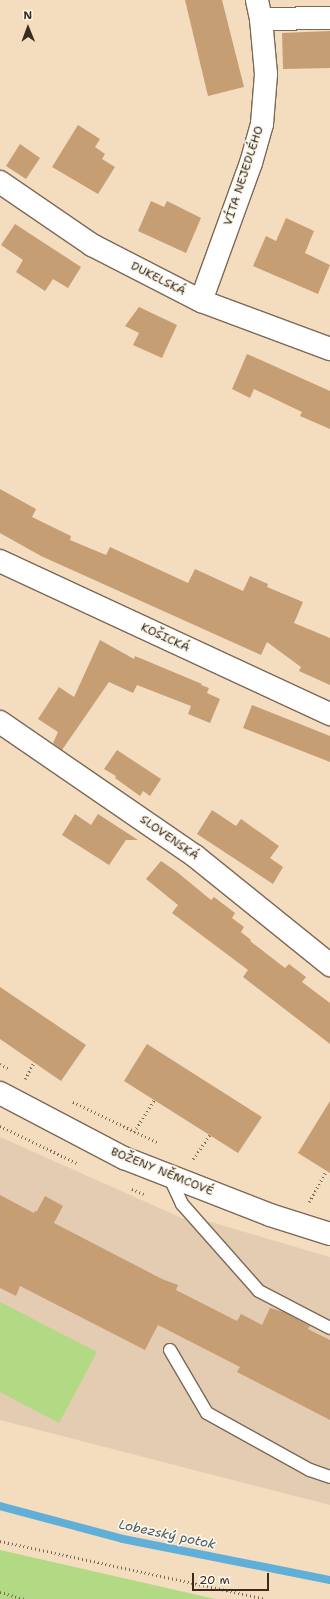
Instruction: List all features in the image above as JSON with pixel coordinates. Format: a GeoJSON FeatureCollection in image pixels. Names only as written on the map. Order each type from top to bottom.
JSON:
{"type":"FeatureCollection","features":[{"type":"Feature","properties":{"kind":"street"},"geometry":{"type":"LineString","coordinates":[[259,10],[330,18]]}},
{"type":"Feature","properties":{"kind":"street","name":"VÍTA NEJEDLÉHO"},"geometry":{"type":"LineString","coordinates":[[201,301],[251,164],[262,124],[266,74],[259,10]]}},
{"type":"Feature","properties":{"kind":"street","name":"DUKELSKÁ"},"geometry":{"type":"LineString","coordinates":[[0,182],[92,245],[201,301],[330,349]]}},
{"type":"Feature","properties":{"kind":"street","name":"KOŠICKÁ"},"geometry":{"type":"LineString","coordinates":[[0,561],[330,714]]}},
{"type":"Feature","properties":{"kind":"street","name":"SLOVENSKÁ"},"geometry":{"type":"LineString","coordinates":[[0,722],[195,856],[330,965]]}},
{"type":"Feature","properties":{"kind":"street","name":"BOŽENY NĚMCOVÉ"},"geometry":{"type":"LineString","coordinates":[[0,1093],[124,1158],[270,1215],[330,1234]]}},
{"type":"Feature","properties":{"kind":"lane"},"geometry":{"type":"LineString","coordinates":[[169,1176],[182,1204],[259,1291],[330,1328]]}},
{"type":"Feature","properties":{"kind":"lane"},"geometry":{"type":"LineString","coordinates":[[170,1350],[207,1413],[310,1470],[330,1477]]}},
{"type":"Feature","properties":{"kind":"path"},"geometry":{"type":"LineString","coordinates":[[25,1078],[34,1062]]}},
{"type":"Feature","properties":{"kind":"path"},"geometry":{"type":"LineString","coordinates":[[0,1064],[13,1071]]}},
{"type":"Feature","properties":{"kind":"path"},"geometry":{"type":"LineString","coordinates":[[19,1074],[32,1081]]}},
{"type":"Feature","properties":{"kind":"path"},"geometry":{"type":"LineString","coordinates":[[66,1098],[160,1144]]}},
{"type":"Feature","properties":{"kind":"path"},"geometry":{"type":"LineString","coordinates":[[134,1132],[154,1100]]}},
{"type":"Feature","properties":{"kind":"path"},"geometry":{"type":"LineString","coordinates":[[193,1160],[210,1135]]}},
{"type":"Feature","properties":{"kind":"path"},"geometry":{"type":"LineString","coordinates":[[186,1157],[200,1163]]}},
{"type":"Feature","properties":{"kind":"path"},"geometry":{"type":"LineString","coordinates":[[309,1203],[326,1171]]}},
{"type":"Feature","properties":{"kind":"path"},"geometry":{"type":"LineString","coordinates":[[301,1200],[316,1205]]}},
{"type":"Feature","properties":{"kind":"path"},"geometry":{"type":"LineString","coordinates":[[0,1541],[265,1599]]}},
{"type":"Feature","properties":{"kind":"path"},"geometry":{"type":"LineString","coordinates":[[0,1592],[25,1599]]}},
{"type":"Feature","properties":{"kind":"path"},"geometry":{"type":"LineString","coordinates":[[250,1599],[253,1596]]}},
{"type":"Feature","properties":{"kind":"shaded area"},"geometry":{"type":"Polygon","coordinates":[[[0,1137],[184,1219],[204,1220],[330,1257],[330,1505],[0,1420],[0,1137]]]}},
{"type":"Feature","properties":{"kind":"green space"},"geometry":{"type":"Polygon","coordinates":[[[0,1302],[97,1352],[59,1423],[0,1392],[0,1302]]]}},
{"type":"Feature","properties":{"kind":"green space"},"geometry":{"type":"Polygon","coordinates":[[[0,1550],[215,1599],[0,1599],[0,1550]]]}},
{"type":"Feature","properties":{"kind":"building"},"geometry":{"type":"Polygon","coordinates":[[[185,0],[222,0],[244,87],[208,96],[185,0]]]}},
{"type":"Feature","properties":{"kind":"building"},"geometry":{"type":"Polygon","coordinates":[[[330,31],[330,68],[283,69],[282,33],[330,31]]]}},
{"type":"Feature","properties":{"kind":"building"},"geometry":{"type":"Polygon","coordinates":[[[78,125],[100,139],[95,147],[105,154],[102,159],[115,167],[98,194],[52,167],[78,125]]]}},
{"type":"Feature","properties":{"kind":"building"},"geometry":{"type":"Polygon","coordinates":[[[20,144],[40,158],[26,179],[6,166],[20,144]]]}},
{"type":"Feature","properties":{"kind":"building"},"geometry":{"type":"Polygon","coordinates":[[[151,201],[164,207],[167,201],[201,218],[186,253],[138,231],[151,201]]]}},
{"type":"Feature","properties":{"kind":"building"},"geometry":{"type":"Polygon","coordinates":[[[286,218],[314,231],[305,253],[330,265],[318,294],[253,266],[266,236],[276,241],[286,218]]]}},
{"type":"Feature","properties":{"kind":"building"},"geometry":{"type":"Polygon","coordinates":[[[15,224],[81,267],[68,288],[53,279],[45,291],[16,272],[23,260],[1,245],[15,224]]]}},
{"type":"Feature","properties":{"kind":"building"},"geometry":{"type":"Polygon","coordinates":[[[139,307],[177,325],[162,358],[133,345],[139,333],[125,326],[139,307]]]}},
{"type":"Feature","properties":{"kind":"building"},"geometry":{"type":"Polygon","coordinates":[[[247,354],[330,391],[330,429],[300,416],[302,412],[254,389],[250,398],[232,389],[247,354]]]}},
{"type":"Feature","properties":{"kind":"building"},"geometry":{"type":"Polygon","coordinates":[[[0,489],[36,509],[32,517],[71,536],[70,540],[106,555],[110,547],[188,583],[195,569],[243,591],[250,576],[268,584],[267,587],[303,602],[294,623],[330,638],[330,685],[299,671],[301,667],[267,642],[261,655],[41,556],[0,533],[0,489]]]}},
{"type":"Feature","properties":{"kind":"building"},"geometry":{"type":"Polygon","coordinates":[[[100,640],[134,659],[135,656],[209,688],[207,693],[220,699],[210,723],[188,714],[191,706],[137,685],[133,693],[109,682],[62,750],[53,743],[58,732],[38,719],[59,687],[74,697],[100,640]]]}},
{"type":"Feature","properties":{"kind":"building"},"geometry":{"type":"Polygon","coordinates":[[[252,705],[330,736],[330,762],[243,728],[252,705]]]}},
{"type":"Feature","properties":{"kind":"building"},"geometry":{"type":"Polygon","coordinates":[[[117,750],[161,779],[150,796],[143,791],[140,796],[115,778],[116,776],[104,769],[117,750]]]}},
{"type":"Feature","properties":{"kind":"building"},"geometry":{"type":"Polygon","coordinates":[[[212,810],[236,826],[241,819],[279,846],[270,858],[283,867],[273,884],[197,834],[212,810]]]}},
{"type":"Feature","properties":{"kind":"building"},"geometry":{"type":"Polygon","coordinates":[[[75,814],[91,825],[98,814],[138,840],[126,840],[109,865],[62,835],[75,814]]]}},
{"type":"Feature","properties":{"kind":"building"},"geometry":{"type":"Polygon","coordinates":[[[161,861],[211,900],[214,897],[235,913],[232,918],[244,927],[241,932],[251,940],[250,941],[285,968],[289,964],[306,977],[302,982],[330,1003],[330,1044],[243,977],[248,970],[172,913],[178,905],[146,879],[161,861]]]}},
{"type":"Feature","properties":{"kind":"building"},"geometry":{"type":"Polygon","coordinates":[[[0,987],[86,1045],[61,1081],[0,1039],[0,987]]]}},
{"type":"Feature","properties":{"kind":"building"},"geometry":{"type":"Polygon","coordinates":[[[147,1044],[262,1117],[238,1153],[124,1081],[147,1044]]]}},
{"type":"Feature","properties":{"kind":"building"},"geometry":{"type":"Polygon","coordinates":[[[330,1101],[330,1173],[298,1153],[330,1101]]]}},
{"type":"Feature","properties":{"kind":"building"},"geometry":{"type":"Polygon","coordinates":[[[0,1195],[34,1213],[37,1211],[45,1196],[63,1206],[54,1223],[162,1279],[178,1285],[176,1290],[237,1321],[241,1314],[262,1325],[270,1308],[284,1312],[310,1326],[308,1329],[330,1340],[330,1420],[237,1372],[240,1367],[158,1325],[145,1350],[20,1286],[16,1296],[0,1288],[0,1195]]]}},
{"type":"Feature","properties":{"kind":"waterway","name":"Lobezský potok"},"geometry":{"type":"LineString","coordinates":[[0,1506],[123,1539],[330,1580]]}}]}
